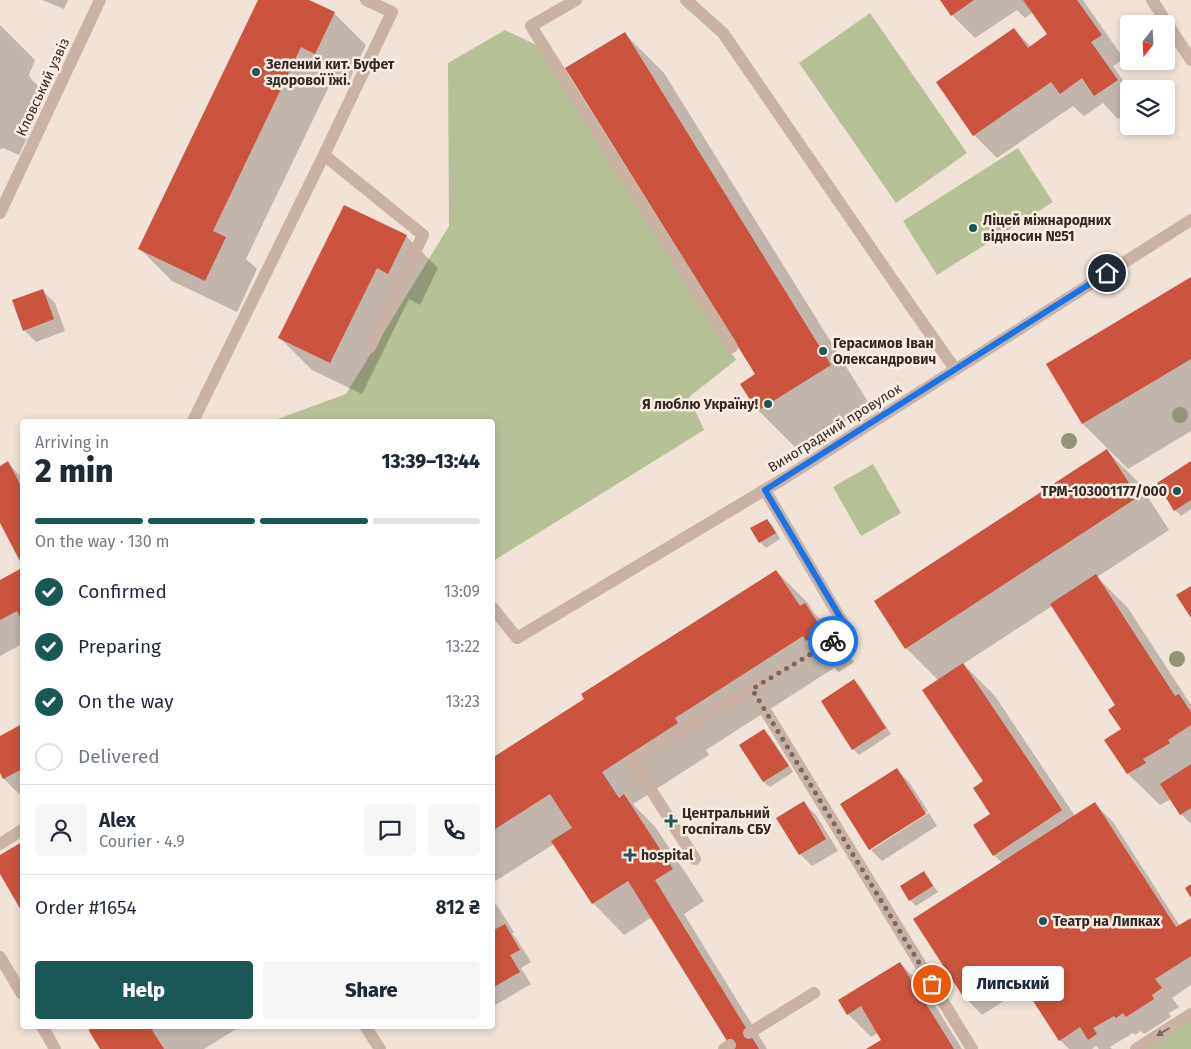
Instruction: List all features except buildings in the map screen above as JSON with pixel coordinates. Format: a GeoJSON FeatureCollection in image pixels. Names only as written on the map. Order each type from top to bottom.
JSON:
{"type":"FeatureCollection","features":[{"type":"Feature","properties":{"kind":"street","name":"Кловський узвіз"},"geometry":{"type":"LineString","coordinates":[[0,213],[100,0]]}},
{"type":"Feature","properties":{"kind":"street"},"geometry":{"type":"LineString","coordinates":[[194,419],[392,12],[366,0]]}},
{"type":"Feature","properties":{"kind":"street"},"geometry":{"type":"LineString","coordinates":[[576,0],[531,26],[732,347]]}},
{"type":"Feature","properties":{"kind":"street"},"geometry":{"type":"LineString","coordinates":[[686,0],[723,33],[955,369]]}},
{"type":"Feature","properties":{"kind":"street"},"geometry":{"type":"LineString","coordinates":[[1152,0],[1191,60]]}},
{"type":"Feature","properties":{"kind":"street"},"geometry":{"type":"LineString","coordinates":[[324,155],[423,235],[370,347]]}},
{"type":"Feature","properties":{"kind":"street","name":"Виноградний провулок"},"geometry":{"type":"LineString","coordinates":[[495,610],[517,638],[765,490],[1191,220]]}},
{"type":"Feature","properties":{"kind":"street"},"geometry":{"type":"LineString","coordinates":[[695,859],[632,760],[842,635],[843,622],[765,490]]}},
{"type":"Feature","properties":{"kind":"street"},"geometry":{"type":"LineString","coordinates":[[752,689],[972,1049]]}},
{"type":"Feature","properties":{"kind":"street"},"geometry":{"type":"LineString","coordinates":[[0,844],[20,831]]}},
{"type":"Feature","properties":{"kind":"street"},"geometry":{"type":"LineString","coordinates":[[0,957],[20,991]]}},
{"type":"Feature","properties":{"kind":"street"},"geometry":{"type":"LineString","coordinates":[[749,1033],[814,993]]}},
{"type":"Feature","properties":{"kind":"street"},"geometry":{"type":"LineString","coordinates":[[1136,1049],[1191,1014]]}},
{"type":"Feature","properties":{"kind":"street"},"geometry":{"type":"LineString","coordinates":[[44,1029],[56,1049]]}},
{"type":"Feature","properties":{"kind":"street"},"geometry":{"type":"LineString","coordinates":[[367,1029],[380,1049]]}},
{"type":"Feature","properties":{"kind":"green space"},"geometry":{"type":"Polygon","coordinates":[[[870,13],[967,153],[896,203],[799,63],[870,13]]]}},
{"type":"Feature","properties":{"kind":"green space"},"geometry":{"type":"Polygon","coordinates":[[[505,30],[547,50],[736,360],[689,397],[704,430],[495,560],[495,419],[277,419],[346,394],[449,226],[448,63],[505,30]]]}},
{"type":"Feature","properties":{"kind":"green space"},"geometry":{"type":"Polygon","coordinates":[[[1018,148],[1053,202],[937,275],[903,221],[1018,148]]]}},
{"type":"Feature","properties":{"kind":"green space"},"geometry":{"type":"Polygon","coordinates":[[[873,464],[901,513],[861,536],[833,487],[873,464]]]}},
{"type":"Feature","properties":{"kind":"green space"},"geometry":{"type":"Polygon","coordinates":[[[1191,1017],[1191,1049],[1138,1049],[1191,1017]]]}},
{"type":"Feature","properties":{"kind":"way so far"},"geometry":{"type":"LineString","coordinates":[[833,641],[752,689],[932,984]]}},
{"type":"Feature","properties":{"kind":"place","name":"Зелений кит. Буфет здорової їжі."},"geometry":{"type":"Point","coordinates":[256,72]}},
{"type":"Feature","properties":{"kind":"place","name":"Ліцей міжнародних відносин №51"},"geometry":{"type":"Point","coordinates":[973,228]}},
{"type":"Feature","properties":{"kind":"place","name":"Герасимов Іван Олександрович"},"geometry":{"type":"Point","coordinates":[823,351]}},
{"type":"Feature","properties":{"kind":"place","name":"Я люблю Україну!"},"geometry":{"type":"Point","coordinates":[768,404]}},
{"type":"Feature","properties":{"kind":"place","name":"ТРМ-103001177/000"},"geometry":{"type":"Point","coordinates":[1177,491]}},
{"type":"Feature","properties":{"kind":"place","name":"Центральний госпіталь СБУ"},"geometry":{"type":"Point","coordinates":[671,821]}},
{"type":"Feature","properties":{"kind":"place","name":"hospital"},"geometry":{"type":"Point","coordinates":[630,855]}},
{"type":"Feature","properties":{"kind":"place","name":"Театр на Липках"},"geometry":{"type":"Point","coordinates":[1043,921]}},
{"type":"Feature","properties":{"kind":"place","name":"Липський"},"geometry":{"type":"Point","coordinates":[932,984]}},
{"type":"Feature","properties":{"kind":"route"},"geometry":{"type":"LineString","coordinates":[[833,641],[842,635],[843,622],[765,490],[1107,273]]}}]}
